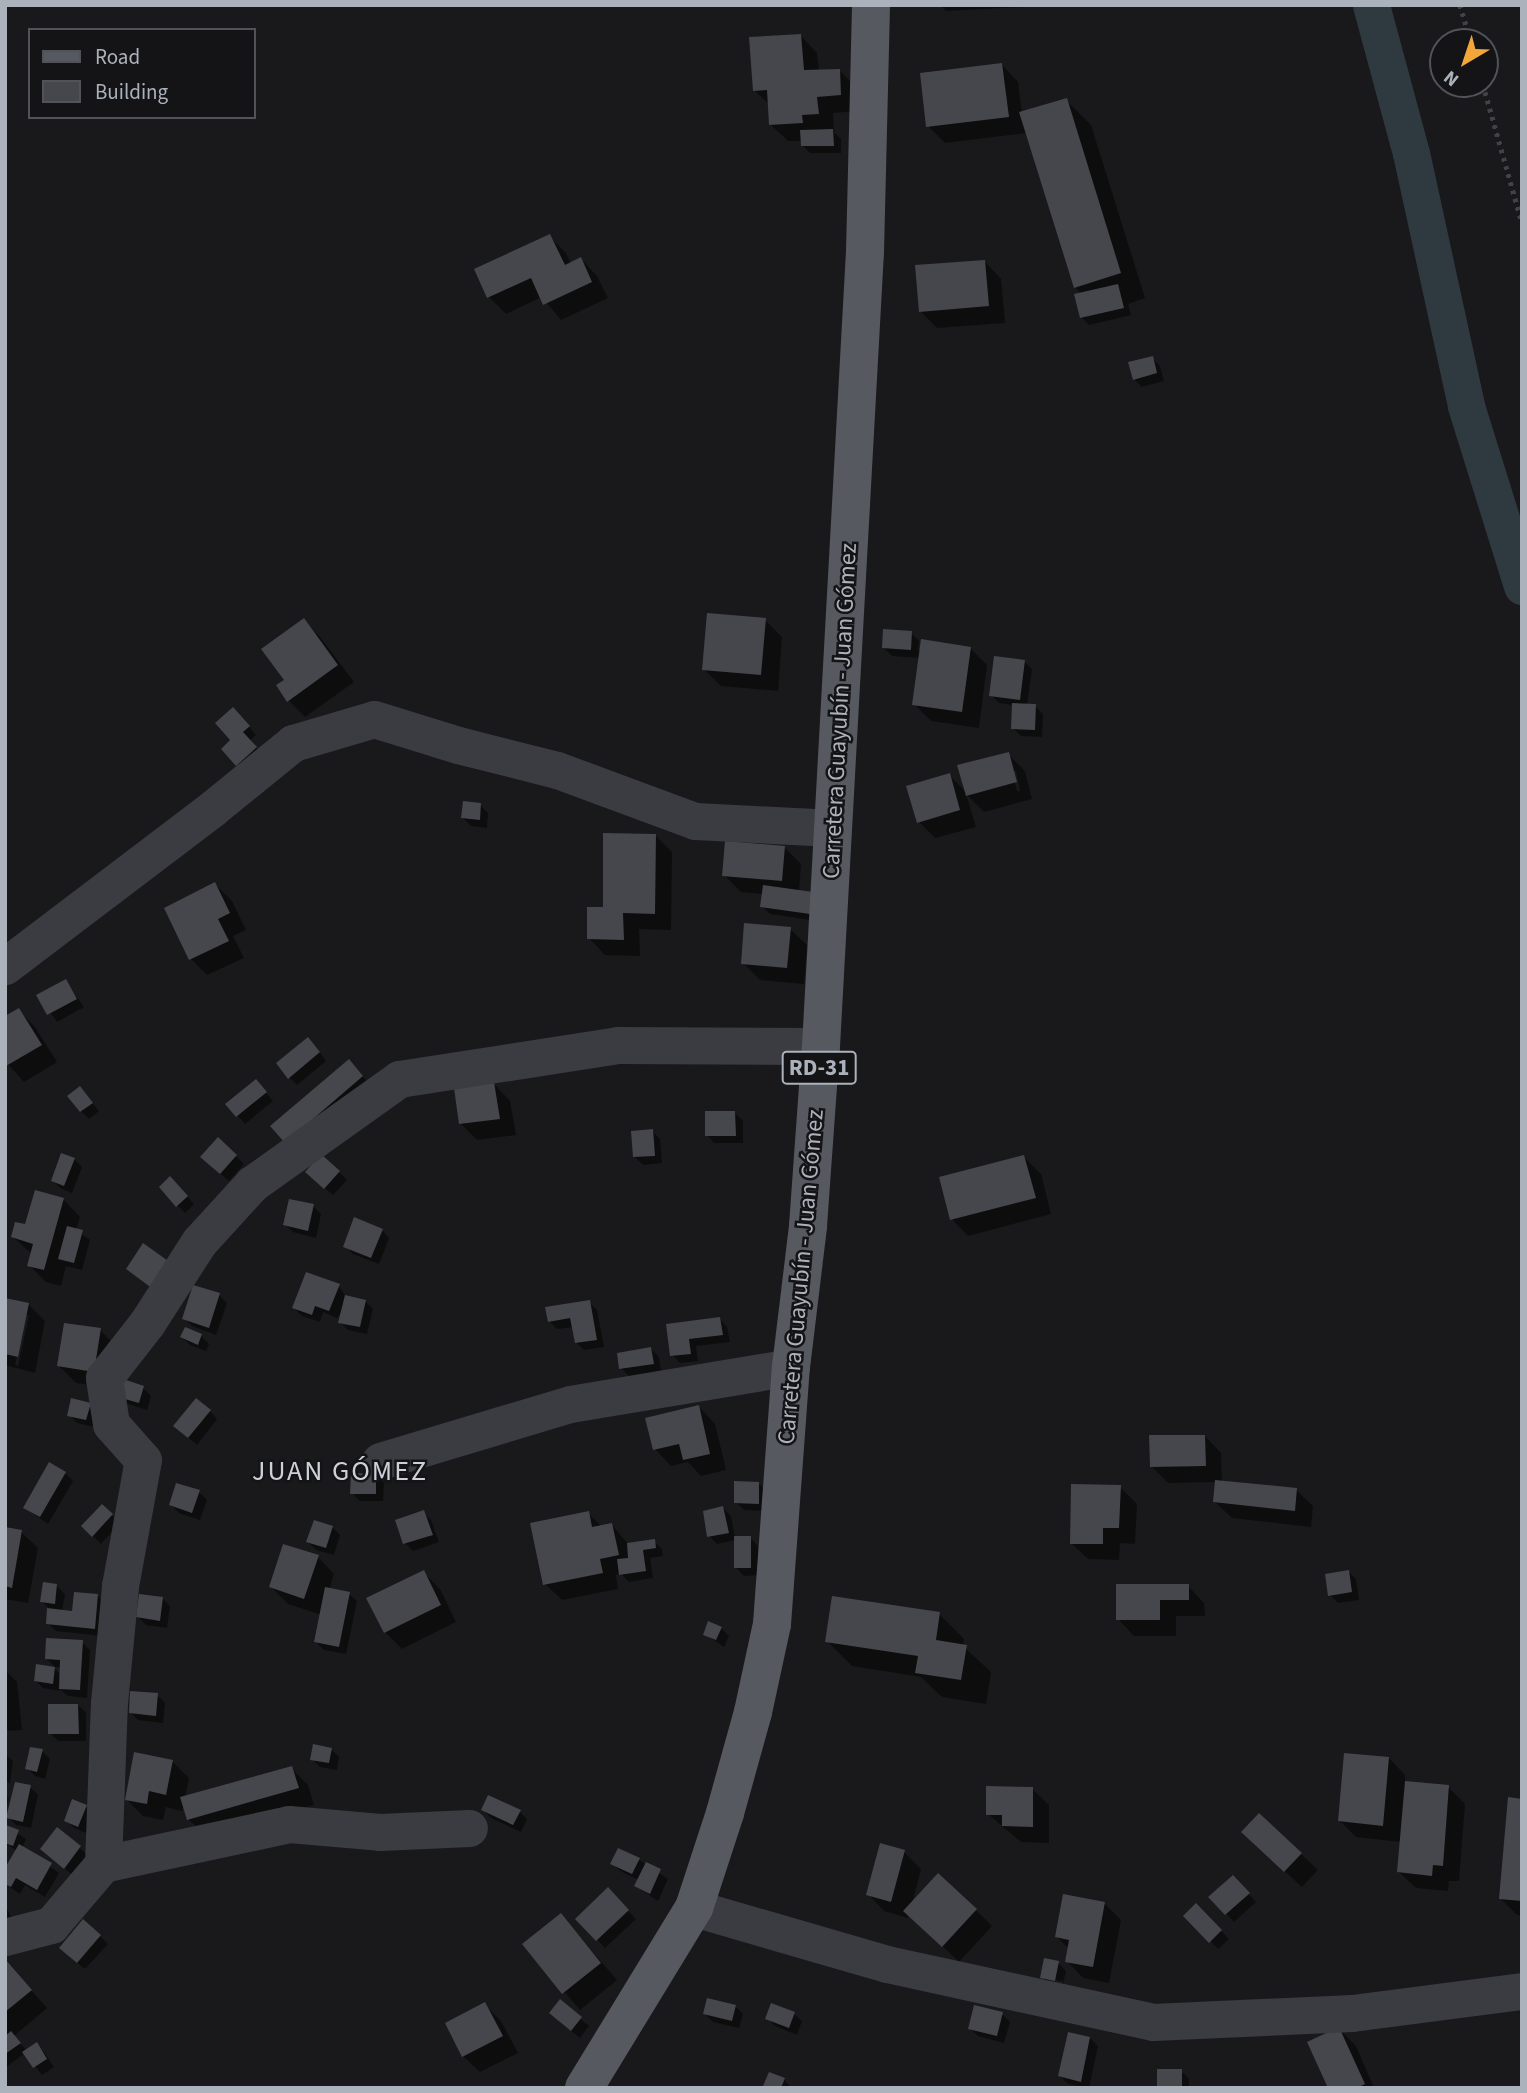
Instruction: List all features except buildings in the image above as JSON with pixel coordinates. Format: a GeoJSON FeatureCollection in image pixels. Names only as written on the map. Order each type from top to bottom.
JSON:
{"type":"FeatureCollection","features":[{"type":"Feature","properties":{"kind":"main road","name":"Carretera Guayubín - Juan Gómez"},"geometry":{"type":"LineString","coordinates":[[584,2088],[694,1908],[750,1725],[772,1624],[791,1367],[807,1226],[821,1046],[864,280],[871,5]]}},
{"type":"Feature","properties":{"kind":"street"},"geometry":{"type":"LineString","coordinates":[[5,966],[213,808],[293,743],[374,719],[458,745],[557,770],[695,821],[833,828]]}},
{"type":"Feature","properties":{"kind":"street"},"geometry":{"type":"LineString","coordinates":[[103,1864],[109,1703],[120,1586],[143,1460],[111,1424],[104,1378],[148,1323],[199,1242],[252,1184],[399,1079],[618,1045],[821,1046]]}},
{"type":"Feature","properties":{"kind":"street"},"geometry":{"type":"LineString","coordinates":[[380,1461],[570,1404],[791,1367]]}},
{"type":"Feature","properties":{"kind":"street"},"geometry":{"type":"LineString","coordinates":[[5,1937],[51,1925],[103,1864],[289,1824],[380,1832],[469,1828]]}},
{"type":"Feature","properties":{"kind":"street"},"geometry":{"type":"LineString","coordinates":[[694,1908],[887,1964],[1153,2022],[1352,2013],[1522,1991]]}},
{"type":"Feature","properties":{"kind":"path"},"geometry":{"type":"LineString","coordinates":[[1460,5],[1467,28]]}},
{"type":"Feature","properties":{"kind":"path"},"geometry":{"type":"LineString","coordinates":[[1487,98],[1522,223]]}},
{"type":"Feature","properties":{"kind":"waterway"},"geometry":{"type":"LineString","coordinates":[[1371,5],[1411,153],[1466,406],[1522,586]]}},
{"type":"Feature","properties":{"kind":"district","name":"JUAN GÓMEZ"},"geometry":{"type":"Point","coordinates":[340,1471]}}]}
